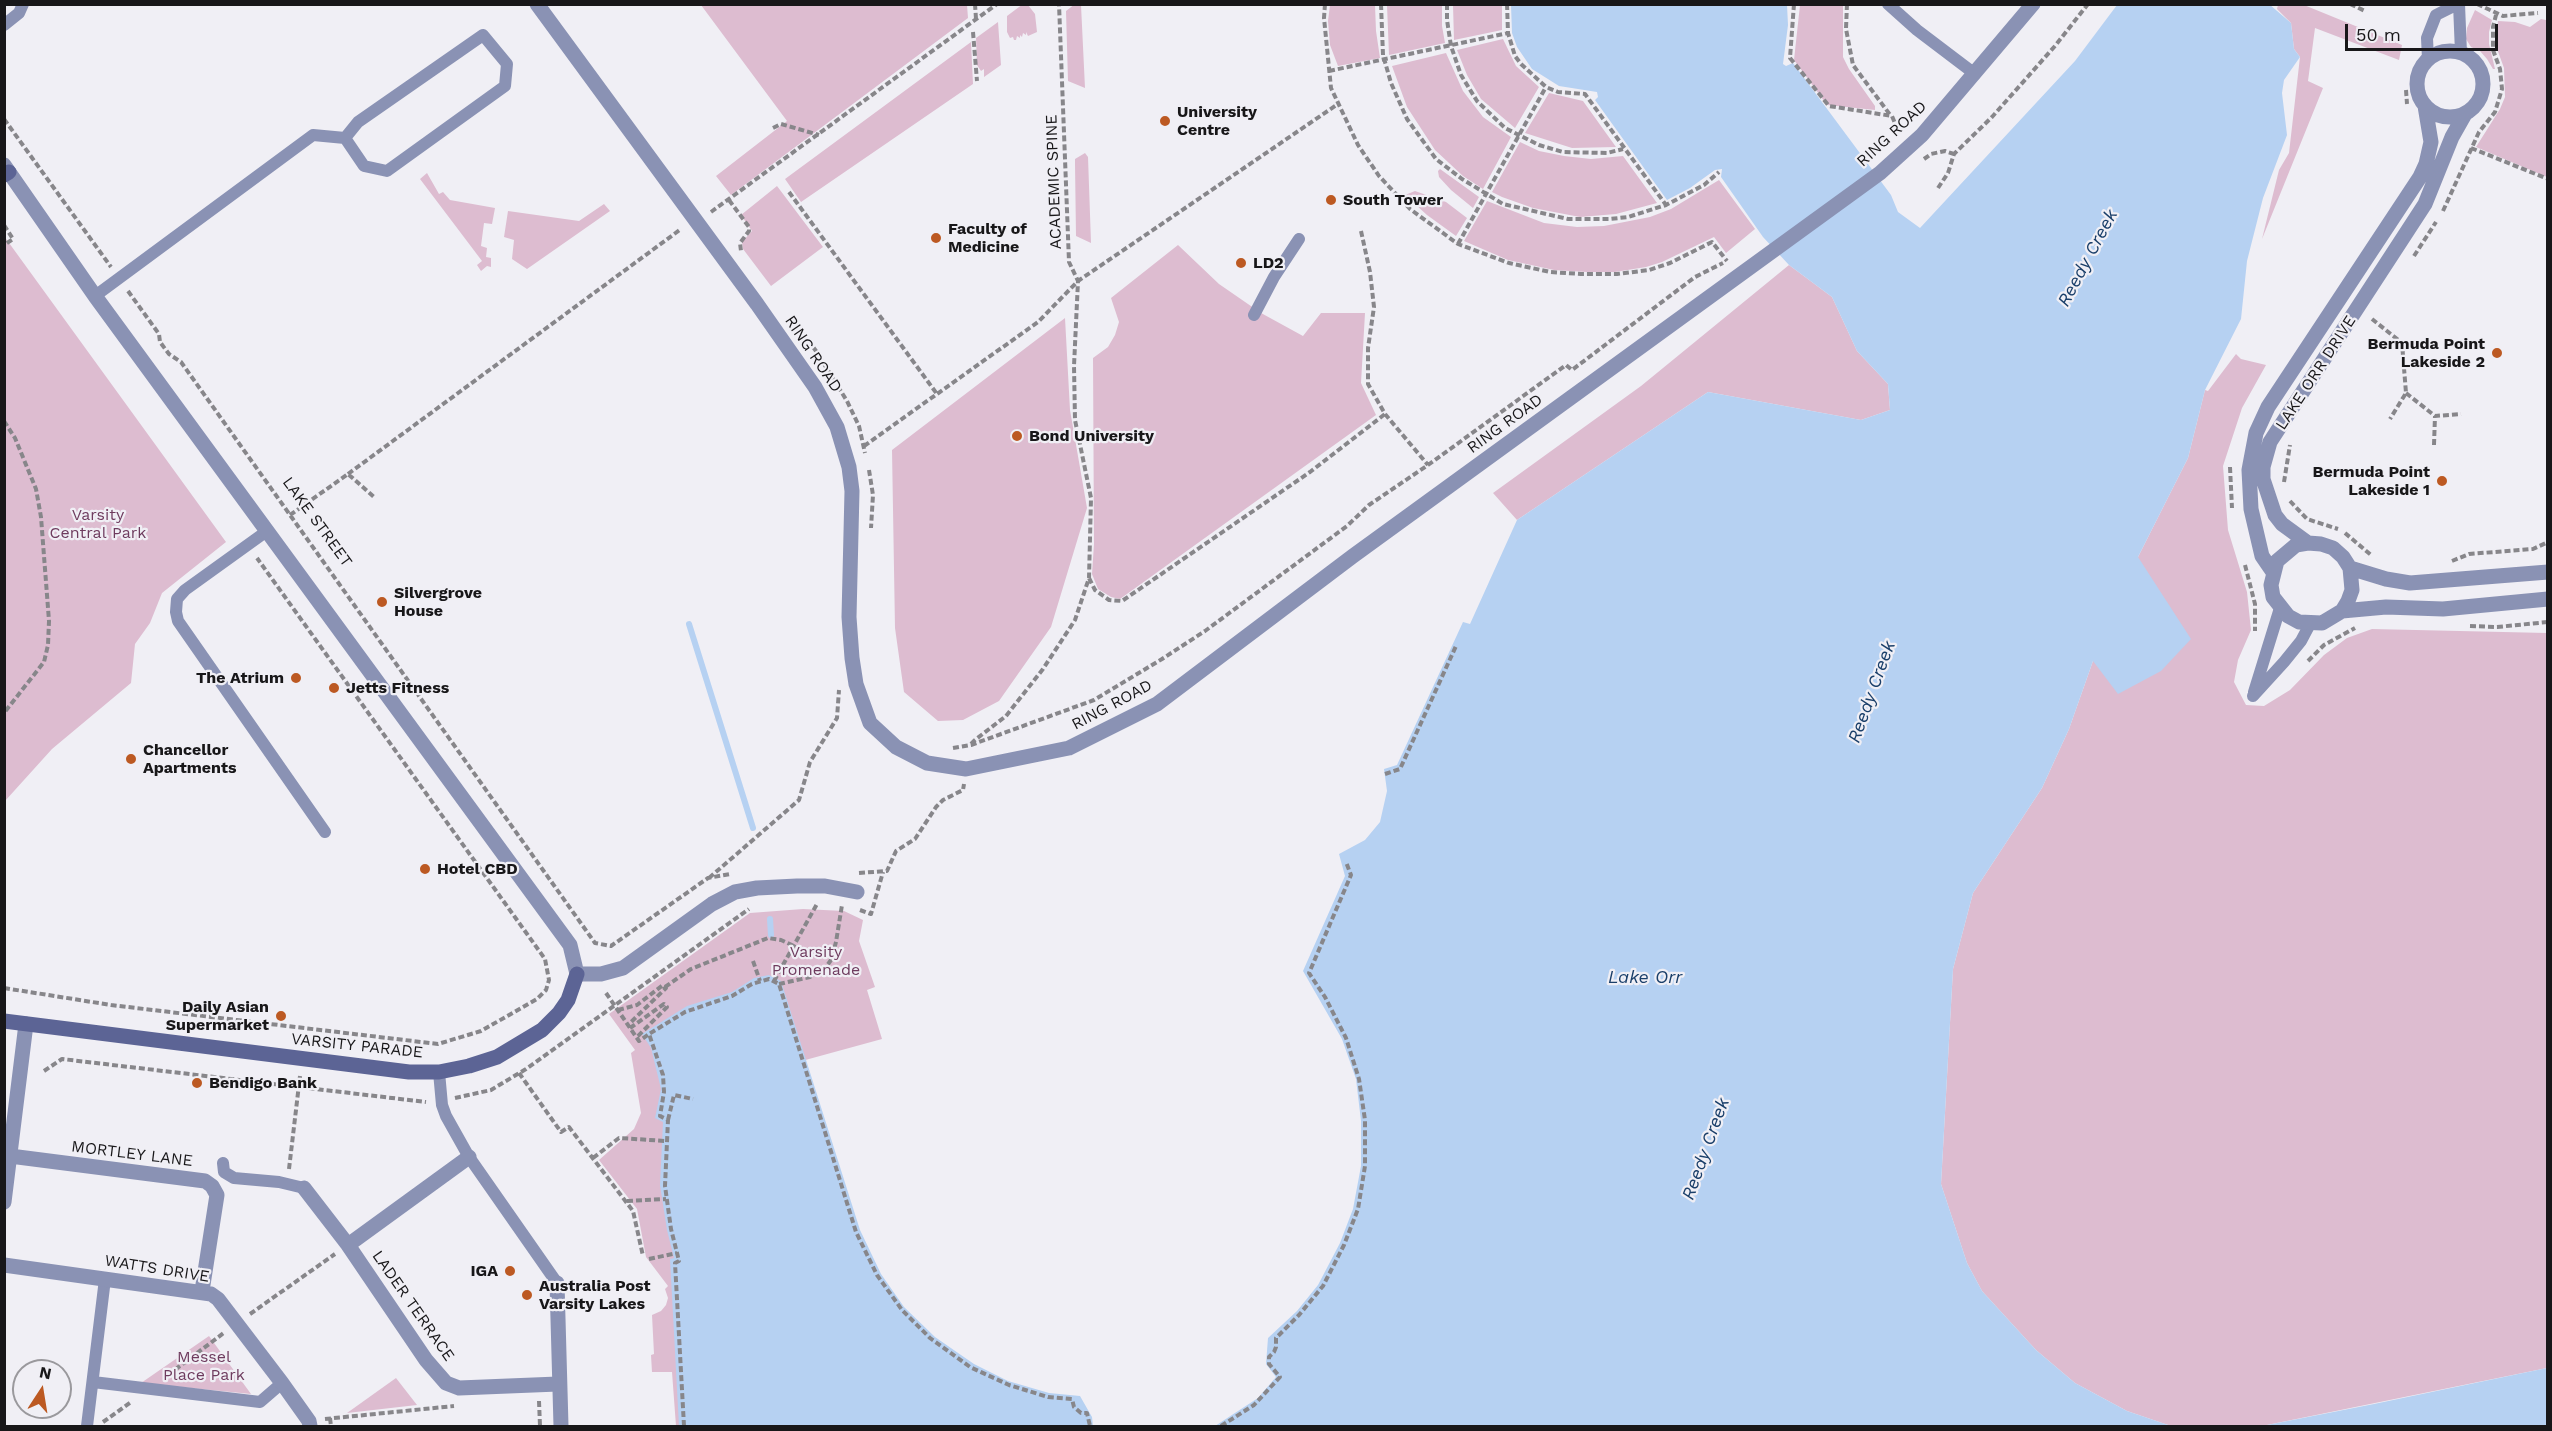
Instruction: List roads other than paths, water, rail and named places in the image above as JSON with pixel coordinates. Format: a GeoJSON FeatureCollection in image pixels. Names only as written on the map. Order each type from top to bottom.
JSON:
{"type":"FeatureCollection","features":[{"type":"Feature","properties":{"kind":"street","name":"RING ROAD"},"geometry":{"type":"LineString","coordinates":[[537,4],[695,220],[828,408],[843,443],[852,491],[849,617],[856,684],[870,723],[896,747],[927,763],[969,768],[1069,748],[1156,704],[1353,556],[1880,173],[1922,135],[2033,4]]}},
{"type":"Feature","properties":{"kind":"street"},"geometry":{"type":"LineString","coordinates":[[2444,52],[2461,53],[2478,67],[2483,88],[2480,98],[2465,114],[2458,117],[2437,115],[2419,98],[2417,77],[2428,59],[2444,52]]}},
{"type":"Feature","properties":{"kind":"street","name":"LAKE ORR DRIVE"},"geometry":{"type":"LineString","coordinates":[[2273,572],[2262,556],[2251,509],[2249,470],[2256,433],[2268,407],[2420,177],[2426,164],[2431,142],[2425,106]]}},
{"type":"Feature","properties":{"kind":"street","name":"LAKE ORR DRIVE"},"geometry":{"type":"LineString","coordinates":[[2308,543],[2282,524],[2275,515],[2266,493],[2264,467],[2270,442],[2425,204],[2452,137],[2465,114]]}},
{"type":"Feature","properties":{"kind":"street"},"geometry":{"type":"LineString","coordinates":[[6,171],[570,945],[577,974],[601,974],[623,968],[712,904],[735,892],[786,886],[825,886],[857,892]]}},
{"type":"Feature","properties":{"kind":"street"},"geometry":{"type":"LineString","coordinates":[[2342,611],[2352,590],[2350,568],[2333,548],[2321,544],[2296,545],[2277,561],[2271,585],[2273,597],[2288,616],[2310,624],[2322,623],[2342,611],[2386,607],[2443,609],[2547,599]]}},
{"type":"Feature","properties":{"kind":"street"},"geometry":{"type":"LineString","coordinates":[[2350,568],[2386,579],[2410,583],[2547,572]]}},
{"type":"Feature","properties":{"kind":"street","name":"VARSITY PARADE"},"geometry":{"type":"LineString","coordinates":[[4,1021],[409,1072],[439,1072],[497,1057],[542,1030],[568,1000],[577,974]]}},
{"type":"Feature","properties":{"kind":"street"},"geometry":{"type":"LineString","coordinates":[[4,1202],[26,1024]]}},
{"type":"Feature","properties":{"kind":"street","name":"MORTLEY LANE"},"geometry":{"type":"LineString","coordinates":[[10,1156],[205,1181],[212,1186],[217,1195],[202,1291]]}},
{"type":"Feature","properties":{"kind":"street","name":"LADER TERRACE"},"geometry":{"type":"LineString","coordinates":[[348,1245],[469,1157]]}},
{"type":"Feature","properties":{"kind":"street","name":"LADER TERRACE"},"geometry":{"type":"LineString","coordinates":[[304,1188],[348,1245],[426,1360],[446,1383],[459,1388],[558,1384]]}},
{"type":"Feature","properties":{"kind":"street","name":"WATTS DRIVE"},"geometry":{"type":"LineString","coordinates":[[4,1265],[202,1291],[218,1299],[282,1383],[309,1421],[310,1426]]}},
{"type":"Feature","properties":{"kind":"street"},"geometry":{"type":"LineString","coordinates":[[557,1283],[558,1384],[561,1426]]}},
{"type":"Feature","properties":{"kind":"lane"},"geometry":{"type":"LineString","coordinates":[[4,25],[19,13],[23,4]]}},
{"type":"Feature","properties":{"kind":"lane"},"geometry":{"type":"LineString","coordinates":[[1888,4],[1917,30],[1975,74]]}},
{"type":"Feature","properties":{"kind":"lane"},"geometry":{"type":"LineString","coordinates":[[2428,59],[2427,38],[2436,15],[2458,4],[2461,53]]}},
{"type":"Feature","properties":{"kind":"lane"},"geometry":{"type":"LineString","coordinates":[[483,35],[507,64],[505,86],[387,171],[364,166],[345,138],[358,122],[483,35]]}},
{"type":"Feature","properties":{"kind":"lane"},"geometry":{"type":"LineString","coordinates":[[95,296],[312,135],[345,138]]}},
{"type":"Feature","properties":{"kind":"lane"},"geometry":{"type":"LineString","coordinates":[[1254,315],[1274,277],[1299,239]]}},
{"type":"Feature","properties":{"kind":"lane"},"geometry":{"type":"LineString","coordinates":[[267,531],[185,590],[177,599],[176,612],[178,621],[325,832]]}},
{"type":"Feature","properties":{"kind":"lane"},"geometry":{"type":"LineString","coordinates":[[2280,608],[2253,696],[2301,641],[2310,624]]}},
{"type":"Feature","properties":{"kind":"lane"},"geometry":{"type":"LineString","coordinates":[[439,1072],[446,1116],[469,1157],[557,1283]]}},
{"type":"Feature","properties":{"kind":"lane"},"geometry":{"type":"LineString","coordinates":[[223,1163],[224,1172],[234,1178],[279,1182],[304,1188]]}},
{"type":"Feature","properties":{"kind":"lane"},"geometry":{"type":"LineString","coordinates":[[87,1426],[105,1279]]}},
{"type":"Feature","properties":{"kind":"lane"},"geometry":{"type":"LineString","coordinates":[[93,1382],[260,1402],[282,1383]]}},
{"type":"Feature","properties":{"kind":"water","name":"Lake Orr"},"geometry":{"type":"Polygon","coordinates":[[[2269,4],[2291,23],[2294,49],[2300,57],[2284,80],[2282,93],[2287,135],[2263,198],[2247,261],[2241,319],[2205,390],[2188,458],[2138,557],[2191,639],[2161,671],[2118,694],[2093,661],[2069,729],[2042,788],[1973,893],[1953,969],[1941,1184],[1967,1263],[1982,1291],[2036,1350],[2075,1383],[2127,1411],[2171,1426],[1215,1426],[1258,1398],[1276,1377],[1266,1364],[1268,1338],[1297,1311],[1318,1285],[1340,1243],[1353,1209],[1361,1166],[1361,1121],[1356,1079],[1342,1039],[1303,971],[1345,876],[1339,854],[1365,840],[1380,822],[1387,791],[1384,769],[1397,765],[1463,622],[1470,624],[1517,520],[1708,392],[1861,420],[1890,410],[1888,384],[1857,351],[1832,297],[1789,265],[1763,237],[1721,177],[1722,169],[1715,170],[1690,188],[1667,200],[1595,100],[1598,97],[1597,92],[1559,86],[1532,69],[1517,47],[1512,33],[1511,5],[1787,5],[1788,25],[1783,64],[1786,66],[1793,63],[1891,195],[1898,212],[1920,228],[2075,61],[2117,5],[2269,4]]]}},
{"type":"Feature","properties":{"kind":"water"},"geometry":{"type":"Polygon","coordinates":[[[769,975],[781,981],[860,1230],[881,1274],[904,1307],[935,1337],[974,1364],[1008,1381],[1049,1393],[1080,1396],[1092,1417],[1093,1426],[679,1426],[670,1259],[674,1258],[660,1185],[663,1122],[655,1118],[661,1089],[651,1048],[642,1034],[687,1006],[732,992],[754,978],[769,975]]]}},
{"type":"Feature","properties":{"kind":"water"},"geometry":{"type":"Polygon","coordinates":[[[2547,1368],[2547,1426],[2262,1426],[2374,1404],[2547,1368]]]}},
{"type":"Feature","properties":{"kind":"waterway"},"geometry":{"type":"LineString","coordinates":[[689,624],[753,828]]}},
{"type":"Feature","properties":{"kind":"waterway"},"geometry":{"type":"LineString","coordinates":[[770,919],[771,935]]}},
{"type":"Feature","properties":{"kind":"place","name":"University Centre"},"geometry":{"type":"Point","coordinates":[1165,121]}},
{"type":"Feature","properties":{"kind":"place","name":"South Tower"},"geometry":{"type":"Point","coordinates":[1331,200]}},
{"type":"Feature","properties":{"kind":"place","name":"Faculty of Medicine"},"geometry":{"type":"Point","coordinates":[936,238]}},
{"type":"Feature","properties":{"kind":"place","name":"LD2"},"geometry":{"type":"Point","coordinates":[1241,263]}},
{"type":"Feature","properties":{"kind":"place","name":"Bermuda Point Lakeside 2"},"geometry":{"type":"Point","coordinates":[2497,353]}},
{"type":"Feature","properties":{"kind":"place","name":"Bond University"},"geometry":{"type":"Point","coordinates":[1017,436]}},
{"type":"Feature","properties":{"kind":"place","name":"Bermuda Point Lakeside 1"},"geometry":{"type":"Point","coordinates":[2442,481]}},
{"type":"Feature","properties":{"kind":"place","name":"Silvergrove House"},"geometry":{"type":"Point","coordinates":[382,602]}},
{"type":"Feature","properties":{"kind":"place","name":"The Atrium"},"geometry":{"type":"Point","coordinates":[296,678]}},
{"type":"Feature","properties":{"kind":"place","name":"Jetts Fitness"},"geometry":{"type":"Point","coordinates":[334,688]}},
{"type":"Feature","properties":{"kind":"place","name":"Chancellor Apartments"},"geometry":{"type":"Point","coordinates":[131,759]}},
{"type":"Feature","properties":{"kind":"place","name":"Hotel CBD"},"geometry":{"type":"Point","coordinates":[425,869]}},
{"type":"Feature","properties":{"kind":"place","name":"Daily Asian Supermarket"},"geometry":{"type":"Point","coordinates":[281,1016]}},
{"type":"Feature","properties":{"kind":"place","name":"Bendigo Bank"},"geometry":{"type":"Point","coordinates":[197,1083]}},
{"type":"Feature","properties":{"kind":"place","name":"IGA"},"geometry":{"type":"Point","coordinates":[510,1271]}},
{"type":"Feature","properties":{"kind":"place","name":"Australia Post Varsity Lakes"},"geometry":{"type":"Point","coordinates":[527,1295]}},
{"type":"Feature","properties":{"kind":"water label","name":"Reedy Creek"},"geometry":{"type":"Point","coordinates":[2088,258]}},
{"type":"Feature","properties":{"kind":"water label","name":"Reedy Creek"},"geometry":{"type":"Point","coordinates":[1872,692]}},
{"type":"Feature","properties":{"kind":"water label","name":"Reedy Creek"},"geometry":{"type":"Point","coordinates":[1706,1149]}},
{"type":"Feature","properties":{"kind":"park label","name":"Varsity Central Park"},"geometry":{"type":"Point","coordinates":[98,524]}},
{"type":"Feature","properties":{"kind":"park label","name":"Varsity Promenade"},"geometry":{"type":"Point","coordinates":[816,961]}},
{"type":"Feature","properties":{"kind":"park label","name":"Messel Place Park"},"geometry":{"type":"Point","coordinates":[204,1366]}}]}
